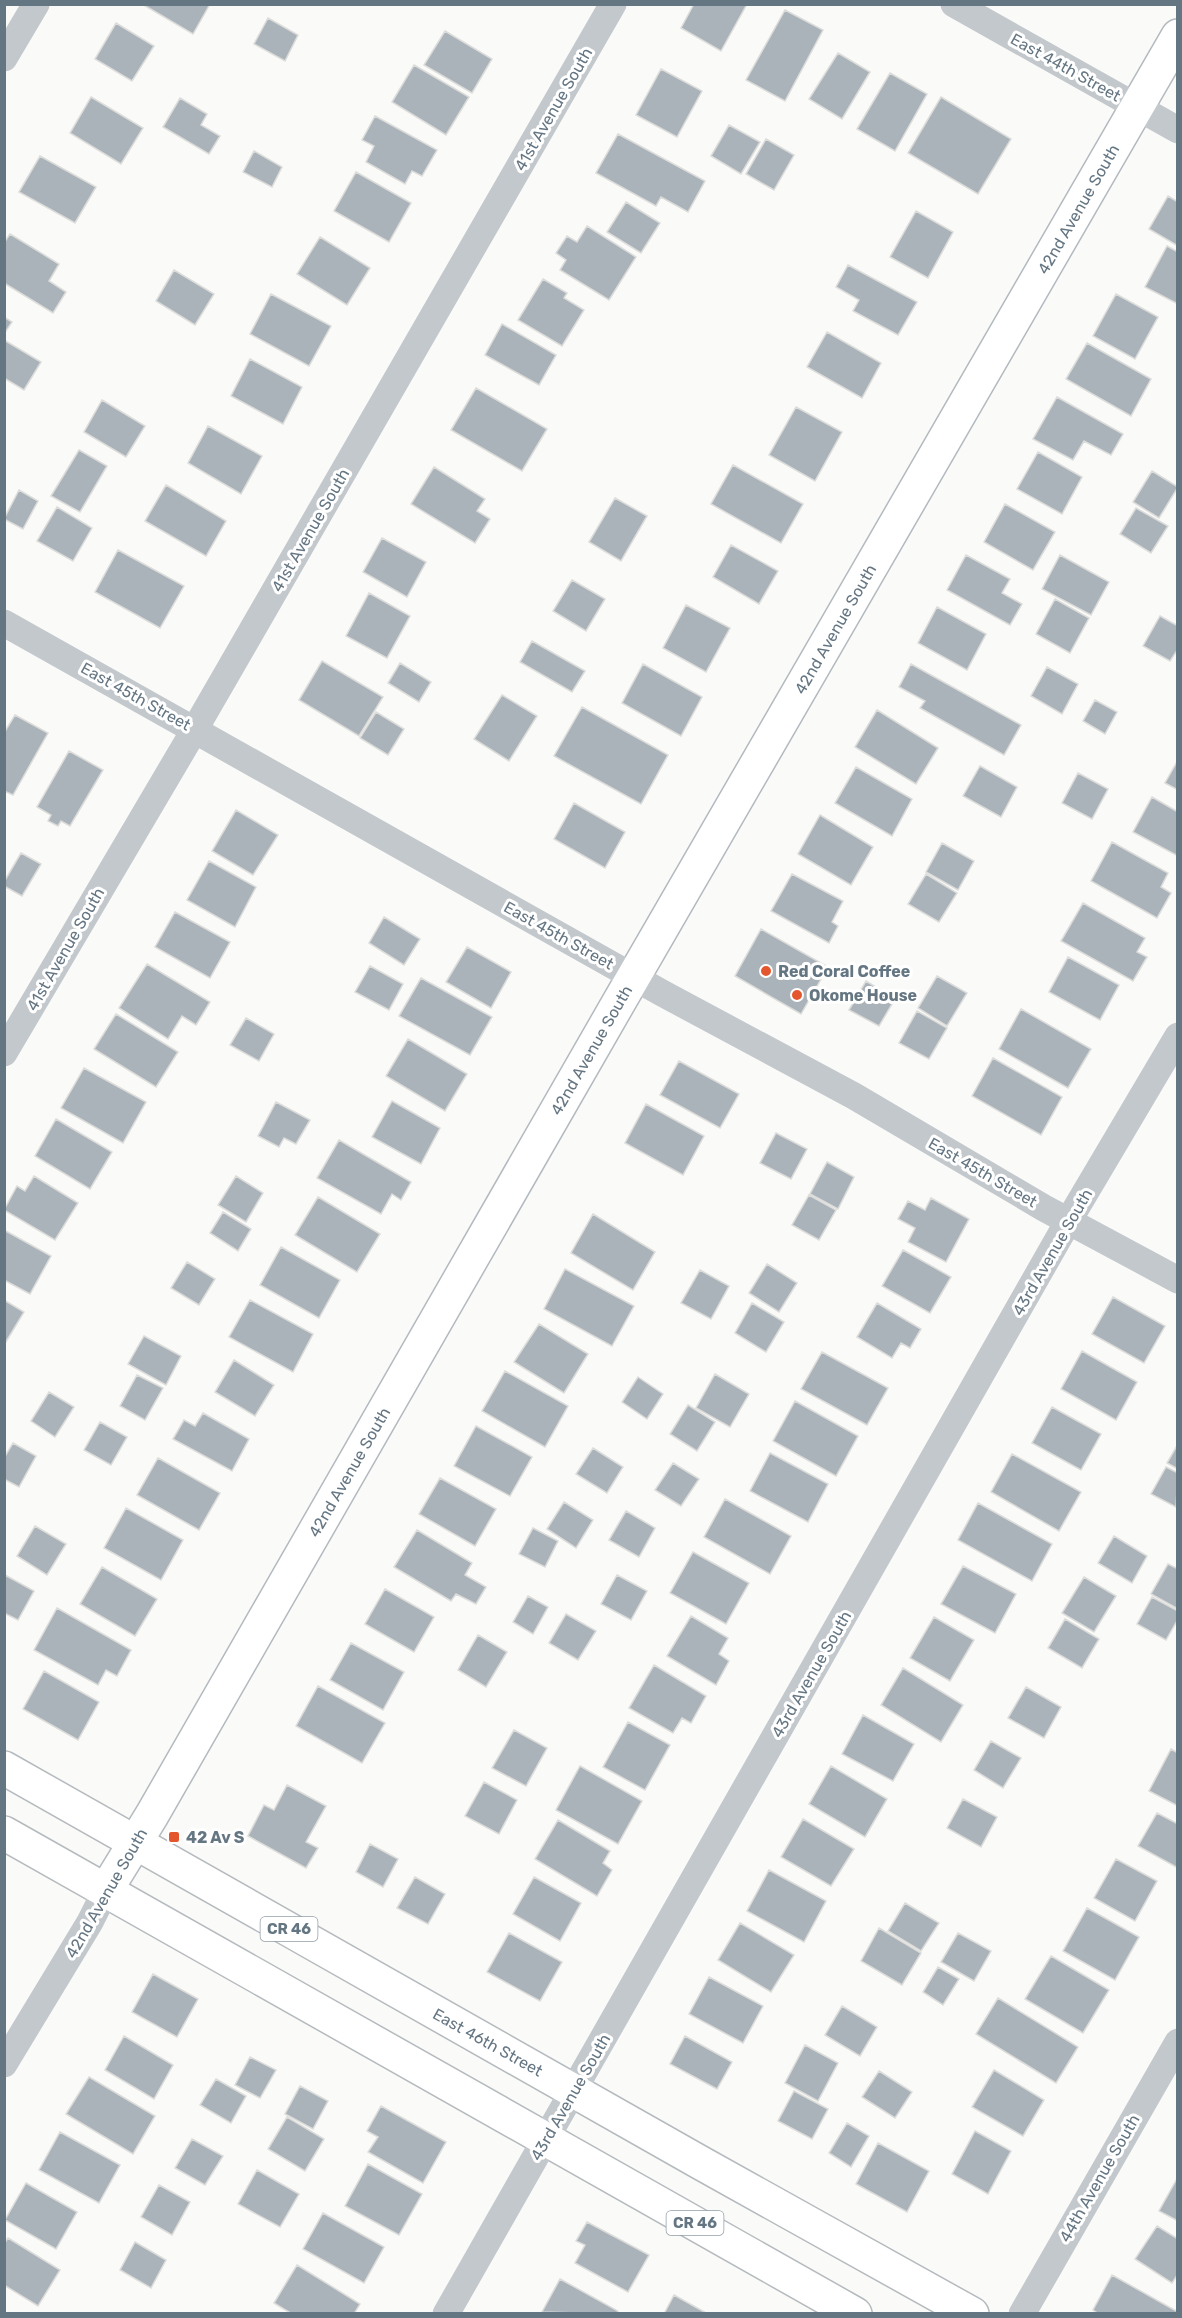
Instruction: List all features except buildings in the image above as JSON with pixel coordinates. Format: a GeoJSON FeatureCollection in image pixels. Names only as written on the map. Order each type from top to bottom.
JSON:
{"type":"FeatureCollection","features":[{"type":"Feature","properties":{"kind":"street"},"geometry":{"type":"LineString","coordinates":[[4,58],[36,4]]}},
{"type":"Feature","properties":{"kind":"street","name":"41st Avenue South"},"geometry":{"type":"LineString","coordinates":[[4,1053],[195,729],[613,4]]}},
{"type":"Feature","properties":{"kind":"street","name":"East 44th Street"},"geometry":{"type":"LineString","coordinates":[[954,4],[1178,130]]}},
{"type":"Feature","properties":{"kind":"street","name":"42nd Avenue South"},"geometry":{"type":"LineString","coordinates":[[4,2064],[90,1922],[106,1890],[1178,36]]}},
{"type":"Feature","properties":{"kind":"street","name":"East 45th Street"},"geometry":{"type":"LineString","coordinates":[[4,623],[634,976],[854,1096],[1044,1208],[1178,1280]]}},
{"type":"Feature","properties":{"kind":"street","name":"43rd Avenue South"},"geometry":{"type":"LineString","coordinates":[[446,2313],[1070,1220],[1178,1036]]}},
{"type":"Feature","properties":{"kind":"street","name":"East 46th Street"},"geometry":{"type":"LineString","coordinates":[[4,1768],[972,2313]]}},
{"type":"Feature","properties":{"kind":"street","name":"CR 46"},"geometry":{"type":"LineString","coordinates":[[4,1833],[855,2313]]}},
{"type":"Feature","properties":{"kind":"street","name":"44th Avenue South"},"geometry":{"type":"LineString","coordinates":[[1022,2313],[1178,2042]]}},
{"type":"Feature","properties":{"kind":"place","name":"Red Coral Coffee"},"geometry":{"type":"Point","coordinates":[766,971]}},
{"type":"Feature","properties":{"kind":"place","name":"Okome House"},"geometry":{"type":"Point","coordinates":[797,995]}},
{"type":"Feature","properties":{"kind":"place","name":"42 Av S"},"geometry":{"type":"Point","coordinates":[174,1837]}}]}
